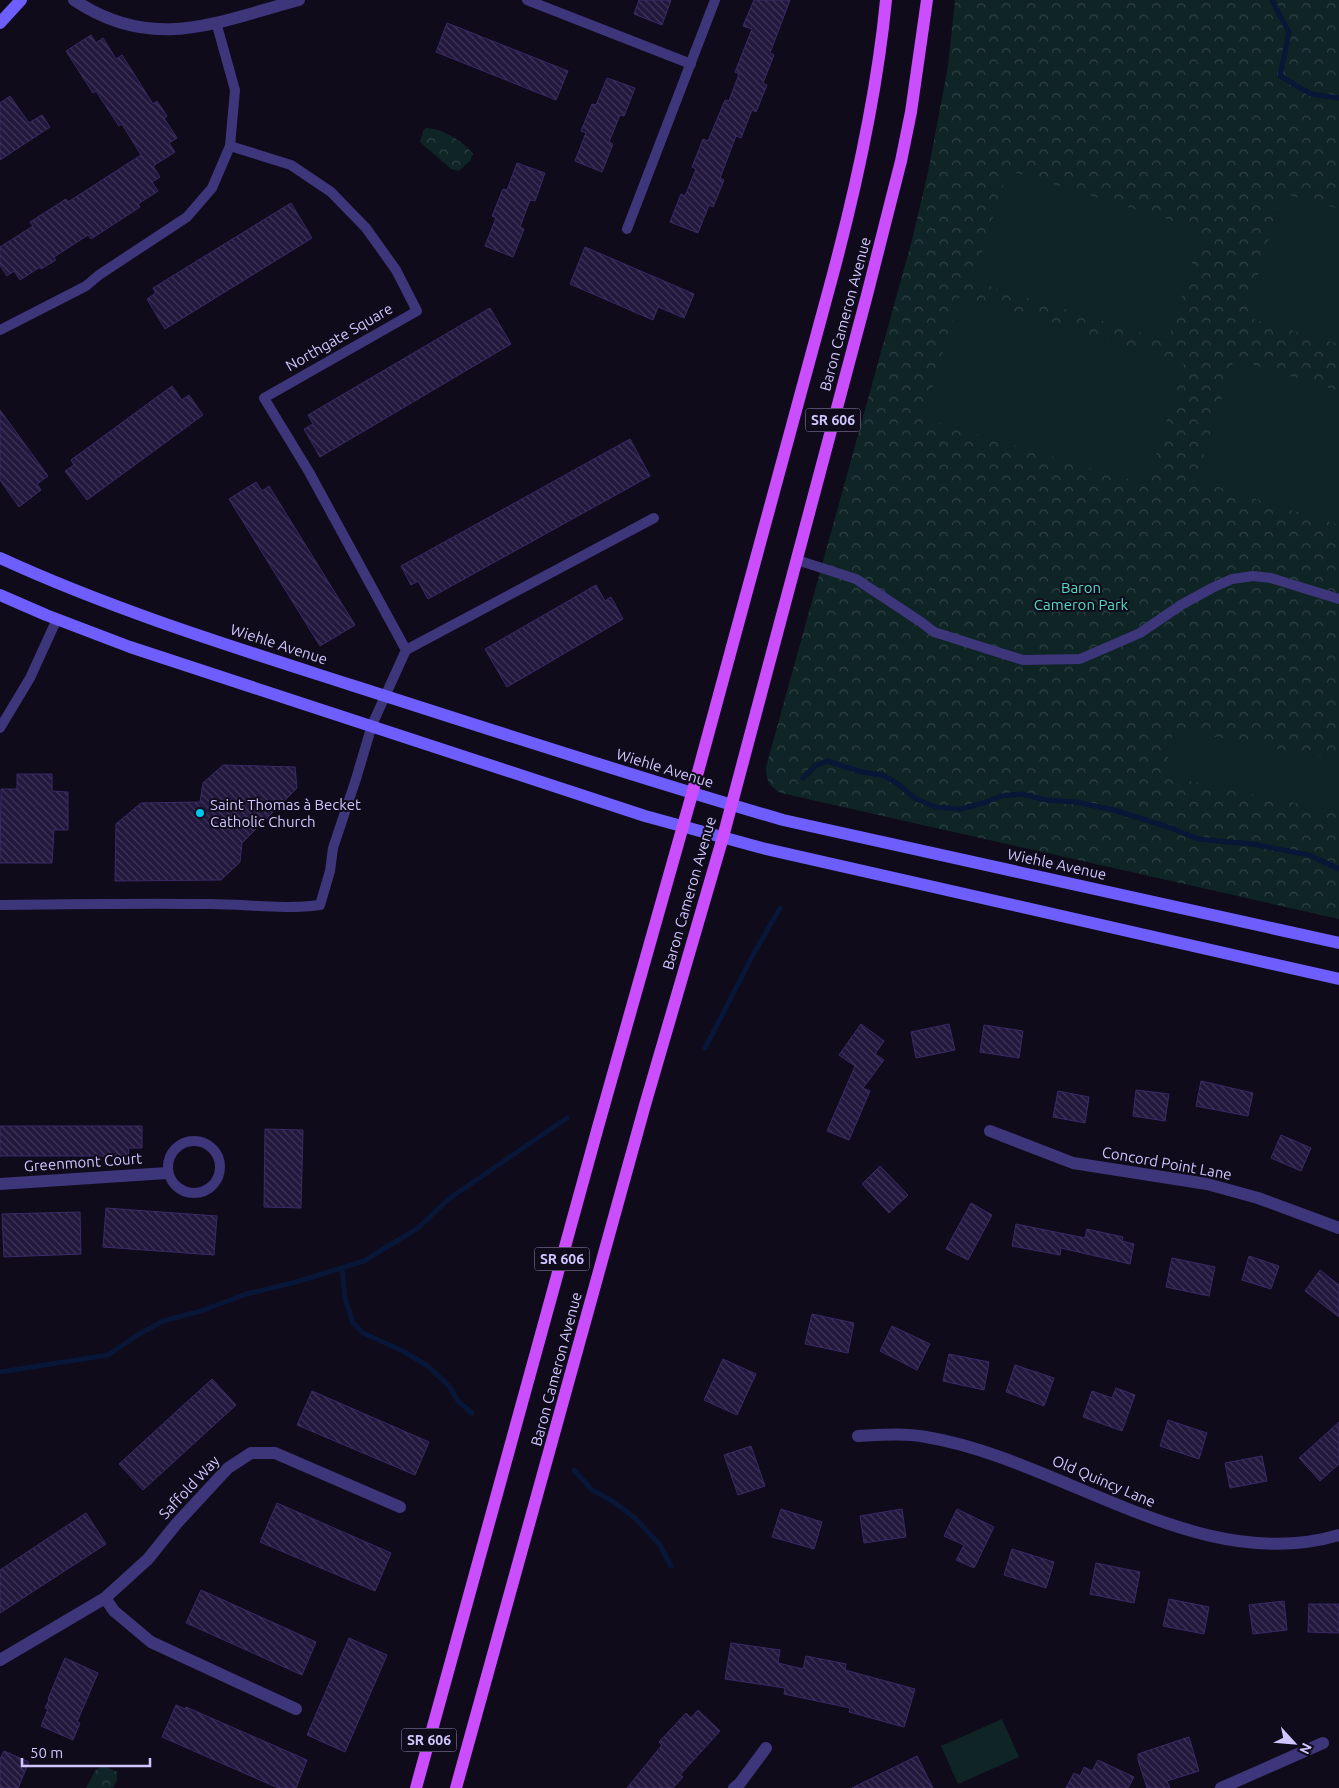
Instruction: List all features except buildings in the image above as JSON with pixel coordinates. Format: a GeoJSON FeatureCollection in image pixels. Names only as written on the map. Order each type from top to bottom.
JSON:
{"type":"FeatureCollection","features":[{"type":"Feature","properties":{"kind":"main road"},"geometry":{"type":"LineString","coordinates":[[0,23],[21,0]]}},
{"type":"Feature","properties":{"kind":"main road","name":"Baron Cameron Avenue"},"geometry":{"type":"LineString","coordinates":[[416,1788],[683,827],[853,200],[866,141],[886,0]]}},
{"type":"Feature","properties":{"kind":"main road","name":"Baron Cameron Avenue"},"geometry":{"type":"LineString","coordinates":[[456,1788],[645,1105],[723,837],[876,261],[911,112],[927,0]]}},
{"type":"Feature","properties":{"kind":"main road","name":"Wiehle Avenue"},"geometry":{"type":"LineString","coordinates":[[0,558],[139,615],[384,696],[692,794],[783,820],[1339,944]]}},
{"type":"Feature","properties":{"kind":"main road"},"geometry":{"type":"LineString","coordinates":[[0,595],[130,647],[683,827],[780,853],[1339,979]]}},
{"type":"Feature","properties":{"kind":"street"},"geometry":{"type":"LineString","coordinates":[[74,0],[104,18],[126,26],[144,29],[178,30],[299,0]]}},
{"type":"Feature","properties":{"kind":"street","name":"Concord Point Lane"},"geometry":{"type":"LineString","coordinates":[[990,1131],[1073,1163],[1207,1184],[1258,1198],[1339,1228]]}},
{"type":"Feature","properties":{"kind":"street","name":"Greenmont Court"},"geometry":{"type":"LineString","coordinates":[[0,1184],[167,1173]]}},
{"type":"Feature","properties":{"kind":"street","name":"Old Quincy Lane"},"geometry":{"type":"LineString","coordinates":[[858,1436],[886,1434],[942,1440],[1010,1460],[1162,1523],[1232,1540],[1268,1543],[1300,1542],[1339,1535]]}},
{"type":"Feature","properties":{"kind":"street","name":"Saffold Way"},"geometry":{"type":"LineString","coordinates":[[0,1660],[105,1598],[148,1559],[176,1524],[228,1468],[251,1453],[275,1453],[400,1507]]}},
{"type":"Feature","properties":{"kind":"street"},"geometry":{"type":"LineString","coordinates":[[105,1598],[114,1611],[151,1642],[296,1709]]}},
{"type":"Feature","properties":{"kind":"street"},"geometry":{"type":"LineString","coordinates":[[1221,1788],[1323,1743]]}},
{"type":"Feature","properties":{"kind":"street"},"geometry":{"type":"LineString","coordinates":[[734,1788],[740,1783],[766,1748]]}},
{"type":"Feature","properties":{"kind":"lane"},"geometry":{"type":"LineString","coordinates":[[527,0],[691,64]]}},
{"type":"Feature","properties":{"kind":"lane"},"geometry":{"type":"LineString","coordinates":[[627,229],[715,0]]}},
{"type":"Feature","properties":{"kind":"lane"},"geometry":{"type":"LineString","coordinates":[[0,330],[86,286],[99,275],[187,217],[212,188],[230,146],[236,90],[216,22]]}},
{"type":"Feature","properties":{"kind":"lane","name":"Northgate Square"},"geometry":{"type":"LineString","coordinates":[[230,146],[291,165],[331,192],[366,228],[396,270],[417,311],[264,398],[310,472],[406,650]]}},
{"type":"Feature","properties":{"kind":"lane"},"geometry":{"type":"LineString","coordinates":[[0,905],[144,903],[233,904],[295,908],[320,905],[328,878],[333,848],[372,725],[406,650],[654,518]]}},
{"type":"Feature","properties":{"kind":"lane"},"geometry":{"type":"LineString","coordinates":[[797,560],[856,579],[934,632],[1023,660],[1080,659],[1140,633],[1181,605],[1232,579],[1253,576],[1271,578],[1339,599]]}},
{"type":"Feature","properties":{"kind":"lane"},"geometry":{"type":"LineString","coordinates":[[0,728],[30,678],[57,619]]}},
{"type":"Feature","properties":{"kind":"lane"},"geometry":{"type":"LineString","coordinates":[[196,1141],[212,1148],[218,1156],[220,1164],[220,1173],[216,1182],[202,1193],[193,1194],[177,1188],[167,1173],[168,1159],[172,1151],[179,1145],[187,1142],[196,1141]]}},
{"type":"Feature","properties":{"kind":"green space","name":"Baron Cameron Park"},"geometry":{"type":"Polygon","coordinates":[[[955,0],[1339,0],[1339,919],[781,793],[771,786],[768,779],[766,767],[912,240],[928,172],[948,66],[955,0]]]}},
{"type":"Feature","properties":{"kind":"green space"},"geometry":{"type":"Polygon","coordinates":[[[426,128],[439,130],[458,140],[473,154],[470,161],[459,171],[451,169],[420,142],[423,131],[426,128]]]}},
{"type":"Feature","properties":{"kind":"green space"},"geometry":{"type":"Polygon","coordinates":[[[1008,170],[1202,230],[1168,341],[973,281],[1008,170]]]}},
{"type":"Feature","properties":{"kind":"green space"},"geometry":{"type":"Polygon","coordinates":[[[1282,193],[1339,209],[1339,344],[1246,317],[1282,193]]]}},
{"type":"Feature","properties":{"kind":"green space"},"geometry":{"type":"Polygon","coordinates":[[[960,296],[1184,364],[1147,485],[923,418],[960,296]]]}},
{"type":"Feature","properties":{"kind":"green space"},"geometry":{"type":"Polygon","coordinates":[[[1234,359],[1339,391],[1339,525],[1196,480],[1234,359]]]}},
{"type":"Feature","properties":{"kind":"green space"},"geometry":{"type":"Polygon","coordinates":[[[1174,729],[1339,761],[1339,812],[1164,776],[1174,729]]]}},
{"type":"Feature","properties":{"kind":"green space"},"geometry":{"type":"Polygon","coordinates":[[[1002,1719],[1019,1757],[958,1784],[941,1746],[1002,1719]]]}},
{"type":"Feature","properties":{"kind":"green space"},"geometry":{"type":"Polygon","coordinates":[[[103,1765],[117,1772],[117,1780],[113,1788],[86,1788],[95,1771],[103,1765]]]}},
{"type":"Feature","properties":{"kind":"waterway"},"geometry":{"type":"LineString","coordinates":[[1272,0],[1289,33],[1280,76],[1311,94],[1339,98]]}},
{"type":"Feature","properties":{"kind":"waterway"},"geometry":{"type":"LineString","coordinates":[[803,778],[815,766],[827,761],[862,772],[883,775],[898,784],[916,799],[935,807],[961,809],[1001,796],[1022,794],[1046,800],[1076,802],[1114,810],[1171,828],[1198,839],[1252,844],[1309,855],[1339,869]]}},
{"type":"Feature","properties":{"kind":"waterway"},"geometry":{"type":"LineString","coordinates":[[705,1048],[753,955],[780,908]]}},
{"type":"Feature","properties":{"kind":"waterway"},"geometry":{"type":"LineString","coordinates":[[0,1372],[108,1355],[139,1334],[163,1321],[201,1311],[246,1294],[296,1282],[364,1261],[418,1228],[450,1198],[567,1118]]}},
{"type":"Feature","properties":{"kind":"waterway"},"geometry":{"type":"LineString","coordinates":[[342,1268],[345,1298],[353,1323],[363,1333],[403,1351],[428,1366],[449,1386],[458,1401],[472,1413]]}},
{"type":"Feature","properties":{"kind":"waterway"},"geometry":{"type":"LineString","coordinates":[[574,1470],[592,1490],[614,1502],[635,1518],[660,1545],[671,1566]]}},
{"type":"Feature","properties":{"kind":"place","name":"Saint Thomas à Becket Catholic Church"},"geometry":{"type":"Point","coordinates":[200,813]}}]}
